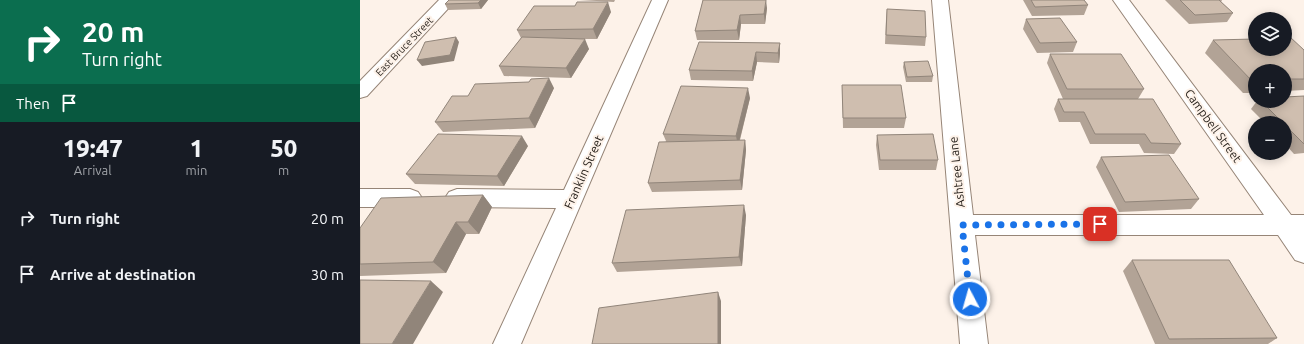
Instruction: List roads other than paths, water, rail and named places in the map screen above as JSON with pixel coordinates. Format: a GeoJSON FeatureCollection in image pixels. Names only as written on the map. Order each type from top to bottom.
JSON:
{"type":"FeatureCollection","features":[{"type":"Feature","properties":{"kind":"street","name":"East Bruce Street"},"geometry":{"type":"LineString","coordinates":[[362,87],[448,0]]}},
{"type":"Feature","properties":{"kind":"street","name":"Franklin Street"},"geometry":{"type":"LineString","coordinates":[[507,344],[660,0]]}},
{"type":"Feature","properties":{"kind":"street","name":"Ashtree Lane"},"geometry":{"type":"LineString","coordinates":[[940,0],[974,344]]}},
{"type":"Feature","properties":{"kind":"street","name":"Campbell Street"},"geometry":{"type":"LineString","coordinates":[[1122,0],[1294,225],[1304,252]]}},
{"type":"Feature","properties":{"kind":"street"},"geometry":{"type":"LineString","coordinates":[[360,198],[572,199]]}},
{"type":"Feature","properties":{"kind":"street"},"geometry":{"type":"LineString","coordinates":[[962,225],[1294,225]]}}]}
